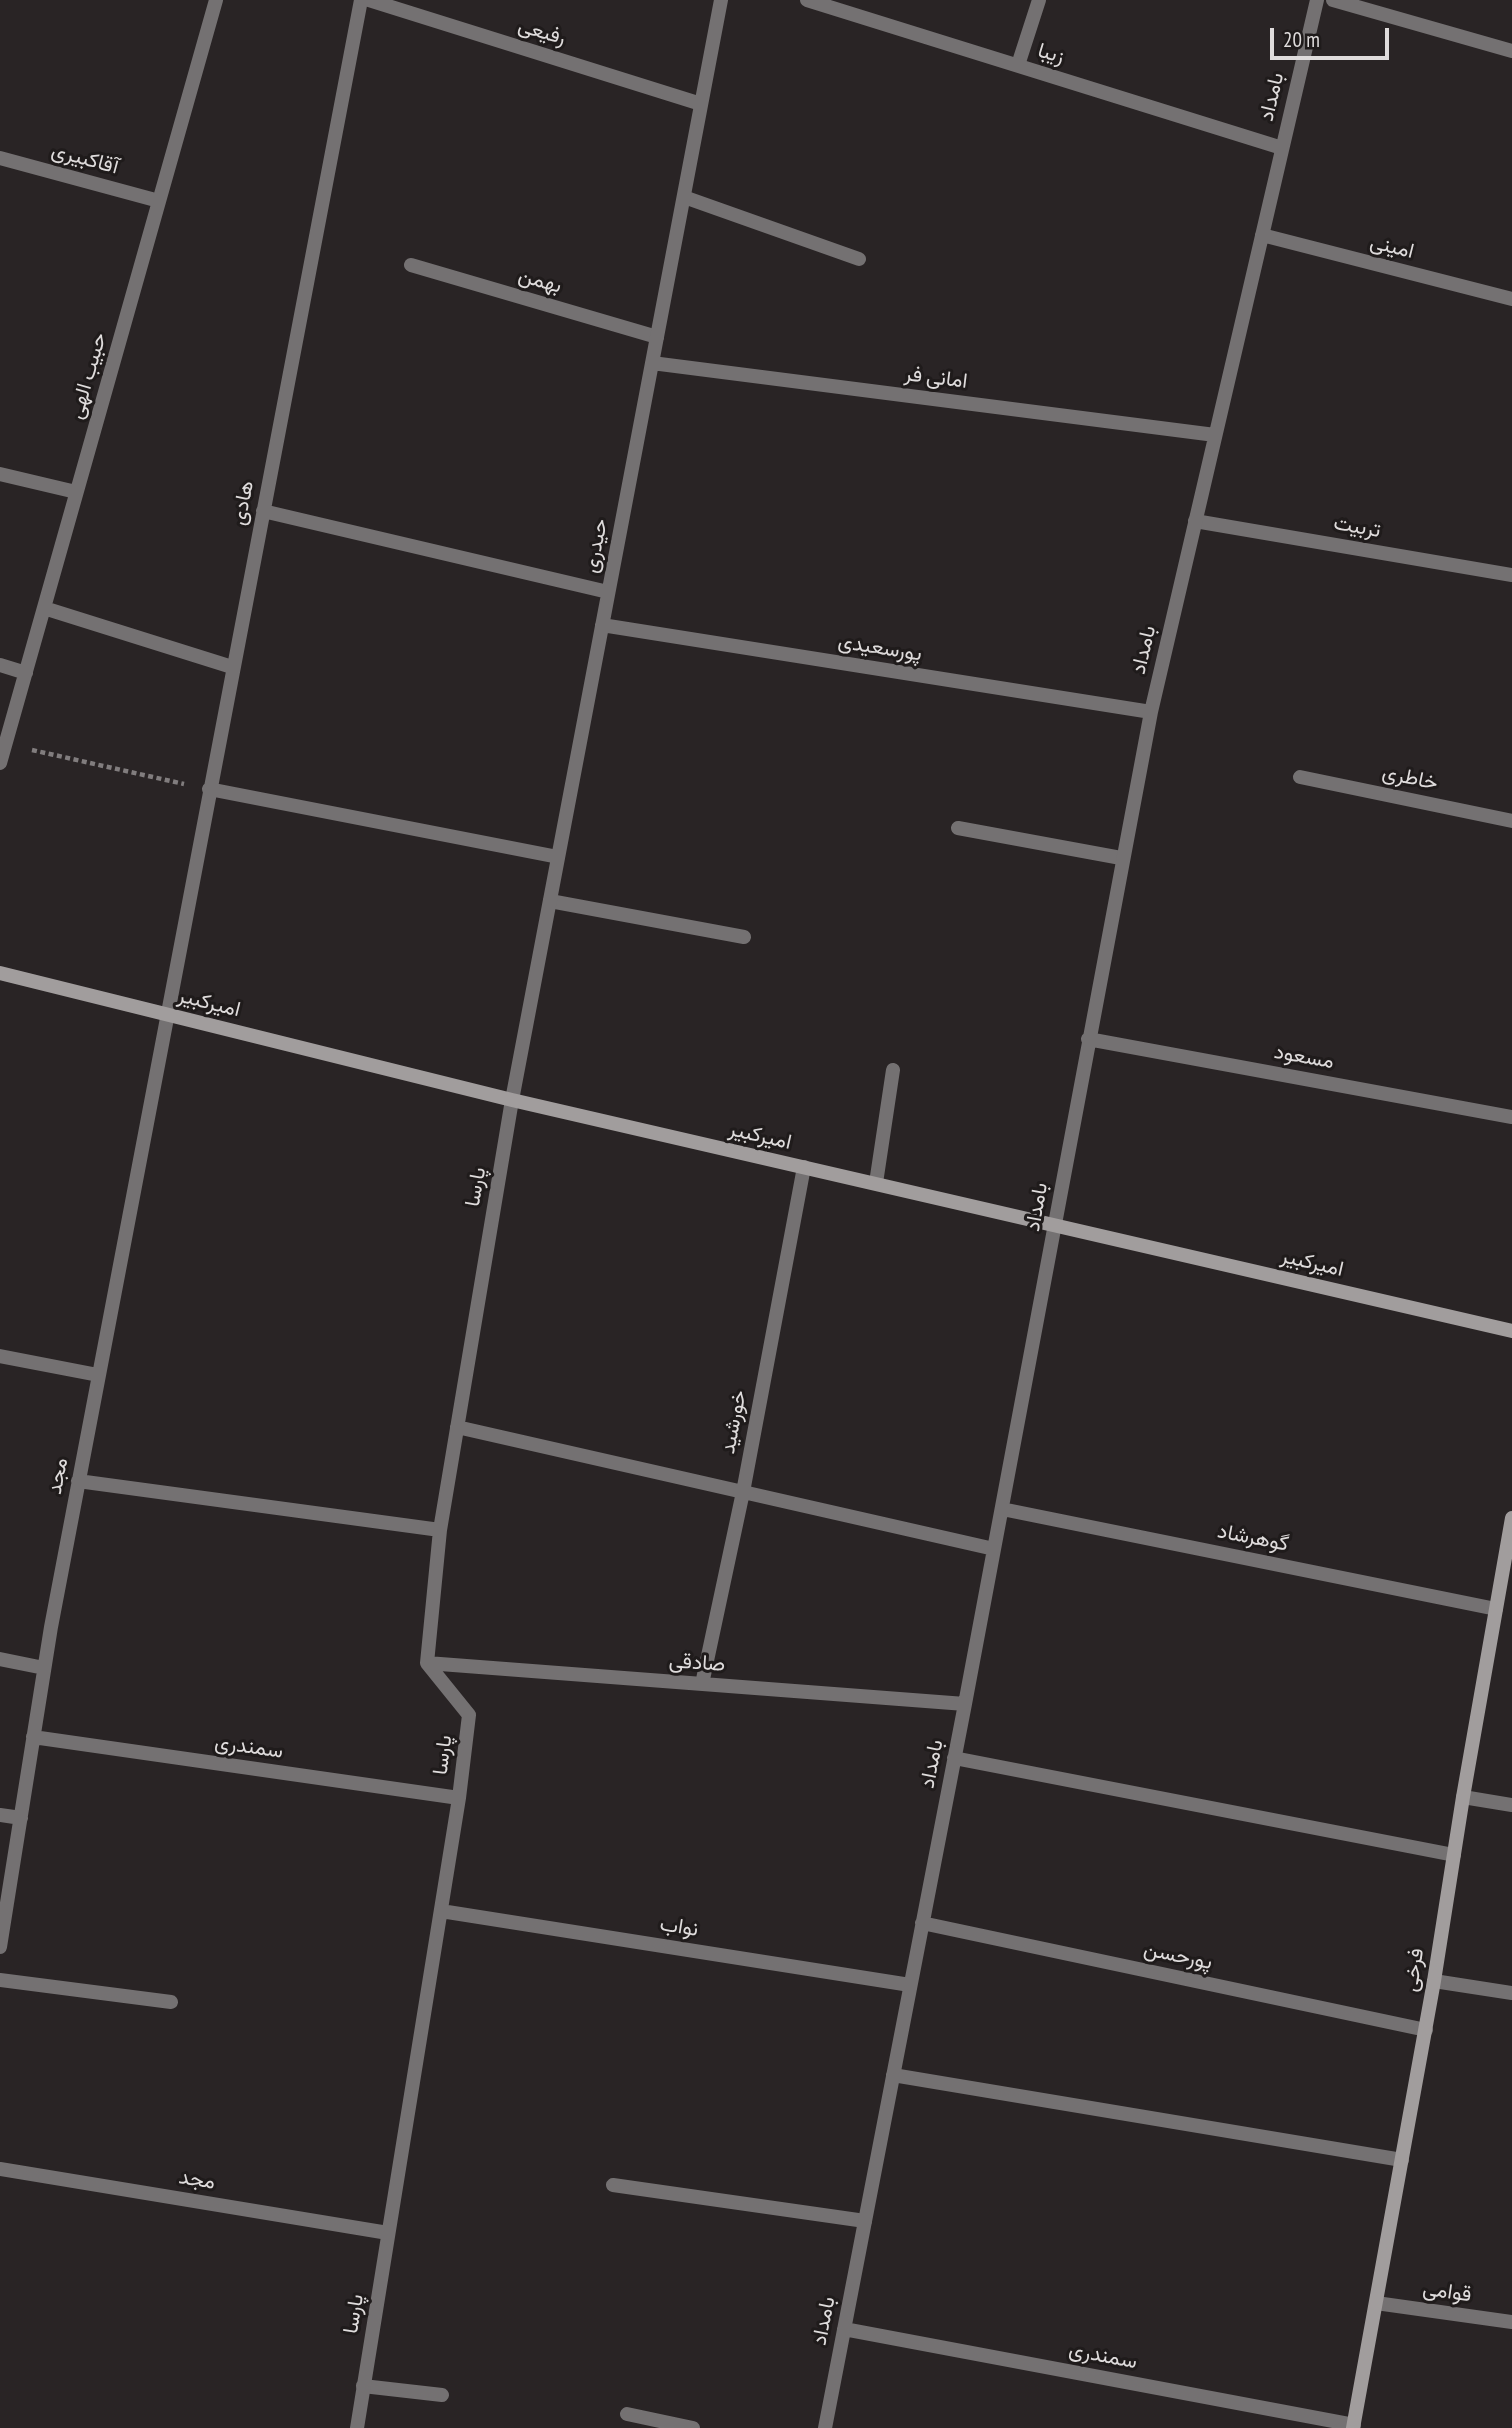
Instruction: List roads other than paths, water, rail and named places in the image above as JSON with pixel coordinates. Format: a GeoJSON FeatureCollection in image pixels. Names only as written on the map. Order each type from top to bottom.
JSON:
{"type":"FeatureCollection","features":[{"type":"Feature","properties":{"kind":"street","name":"حبیب الهی"},"geometry":{"type":"LineString","coordinates":[[0,763],[216,0]]}},
{"type":"Feature","properties":{"kind":"street","name":"هادی"},"geometry":{"type":"LineString","coordinates":[[166,1014],[361,0]]}},
{"type":"Feature","properties":{"kind":"street","name":"رفیعی"},"geometry":{"type":"LineString","coordinates":[[369,0],[701,104]]}},
{"type":"Feature","properties":{"kind":"street","name":"حیدری"},"geometry":{"type":"LineString","coordinates":[[512,1100],[721,0]]}},
{"type":"Feature","properties":{"kind":"street","name":"زیبا"},"geometry":{"type":"LineString","coordinates":[[807,0],[1282,148]]}},
{"type":"Feature","properties":{"kind":"street"},"geometry":{"type":"LineString","coordinates":[[1018,65],[1039,0]]}},
{"type":"Feature","properties":{"kind":"street","name":"بامداد"},"geometry":{"type":"LineString","coordinates":[[825,2428],[1002,1509],[1121,858],[1151,712],[1317,0]]}},
{"type":"Feature","properties":{"kind":"street"},"geometry":{"type":"LineString","coordinates":[[1333,0],[1512,51]]}},
{"type":"Feature","properties":{"kind":"street","name":"آقاکبیری"},"geometry":{"type":"LineString","coordinates":[[0,158],[159,201]]}},
{"type":"Feature","properties":{"kind":"street"},"geometry":{"type":"LineString","coordinates":[[684,197],[859,259]]}},
{"type":"Feature","properties":{"kind":"street","name":"امینی"},"geometry":{"type":"LineString","coordinates":[[1262,235],[1512,299]]}},
{"type":"Feature","properties":{"kind":"street","name":"بهمن"},"geometry":{"type":"LineString","coordinates":[[411,265],[657,337]]}},
{"type":"Feature","properties":{"kind":"street","name":"امانی فر"},"geometry":{"type":"LineString","coordinates":[[652,363],[1215,435]]}},
{"type":"Feature","properties":{"kind":"street"},"geometry":{"type":"LineString","coordinates":[[0,474],[76,492]]}},
{"type":"Feature","properties":{"kind":"street"},"geometry":{"type":"LineString","coordinates":[[263,511],[608,592]]}},
{"type":"Feature","properties":{"kind":"street","name":"تربیت"},"geometry":{"type":"LineString","coordinates":[[1195,521],[1512,575]]}},
{"type":"Feature","properties":{"kind":"street"},"geometry":{"type":"LineString","coordinates":[[44,608],[232,667]]}},
{"type":"Feature","properties":{"kind":"street","name":"پورسعیدی"},"geometry":{"type":"LineString","coordinates":[[602,625],[1151,712]]}},
{"type":"Feature","properties":{"kind":"street"},"geometry":{"type":"LineString","coordinates":[[0,665],[26,673]]}},
{"type":"Feature","properties":{"kind":"street","name":"خاطری"},"geometry":{"type":"LineString","coordinates":[[1300,776],[1512,821]]}},
{"type":"Feature","properties":{"kind":"street"},"geometry":{"type":"LineString","coordinates":[[209,789],[558,857]]}},
{"type":"Feature","properties":{"kind":"street"},"geometry":{"type":"LineString","coordinates":[[958,828],[1121,858]]}},
{"type":"Feature","properties":{"kind":"street"},"geometry":{"type":"LineString","coordinates":[[550,901],[744,937]]}},
{"type":"Feature","properties":{"kind":"street","name":"امیرکبیر"},"geometry":{"type":"LineString","coordinates":[[0,973],[512,1100],[1512,1331]]}},
{"type":"Feature","properties":{"kind":"street","name":"مجد"},"geometry":{"type":"LineString","coordinates":[[0,1947],[44,1668],[166,1014]]}},
{"type":"Feature","properties":{"kind":"street","name":"مسعود"},"geometry":{"type":"LineString","coordinates":[[1088,1039],[1512,1117]]}},
{"type":"Feature","properties":{"kind":"street"},"geometry":{"type":"LineString","coordinates":[[876,1184],[893,1070]]}},
{"type":"Feature","properties":{"kind":"street","name":"پارسا"},"geometry":{"type":"LineString","coordinates":[[356,2428],[459,1798],[469,1715],[427,1662],[440,1530],[512,1100]]}},
{"type":"Feature","properties":{"kind":"street","name":"خورشید"},"geometry":{"type":"LineString","coordinates":[[702,1684],[743,1492],[804,1167]]}},
{"type":"Feature","properties":{"kind":"street"},"geometry":{"type":"LineString","coordinates":[[0,1356],[98,1375]]}},
{"type":"Feature","properties":{"kind":"street"},"geometry":{"type":"LineString","coordinates":[[457,1427],[994,1549]]}},
{"type":"Feature","properties":{"kind":"street"},"geometry":{"type":"LineString","coordinates":[[78,1480],[440,1530]]}},
{"type":"Feature","properties":{"kind":"street","name":"گوهرشاد"},"geometry":{"type":"LineString","coordinates":[[1002,1509],[1496,1609]]}},
{"type":"Feature","properties":{"kind":"street","name":"فرخی"},"geometry":{"type":"LineString","coordinates":[[1353,2427],[1426,2030],[1463,1797],[1511,1526]]}},
{"type":"Feature","properties":{"kind":"street"},"geometry":{"type":"LineString","coordinates":[[0,1659],[44,1668]]}},
{"type":"Feature","properties":{"kind":"street","name":"صادقی"},"geometry":{"type":"LineString","coordinates":[[427,1662],[965,1704]]}},
{"type":"Feature","properties":{"kind":"street","name":"سمندری"},"geometry":{"type":"LineString","coordinates":[[33,1737],[459,1798]]}},
{"type":"Feature","properties":{"kind":"street"},"geometry":{"type":"LineString","coordinates":[[954,1758],[1454,1854]]}},
{"type":"Feature","properties":{"kind":"street"},"geometry":{"type":"LineString","coordinates":[[1463,1797],[1512,1805]]}},
{"type":"Feature","properties":{"kind":"street"},"geometry":{"type":"LineString","coordinates":[[0,1815],[21,1818]]}},
{"type":"Feature","properties":{"kind":"street","name":"نواب"},"geometry":{"type":"LineString","coordinates":[[441,1911],[910,1985]]}},
{"type":"Feature","properties":{"kind":"street","name":"پورحسن"},"geometry":{"type":"LineString","coordinates":[[922,1923],[1426,2030]]}},
{"type":"Feature","properties":{"kind":"street"},"geometry":{"type":"LineString","coordinates":[[0,1980],[171,2003]]}},
{"type":"Feature","properties":{"kind":"street"},"geometry":{"type":"LineString","coordinates":[[1434,1981],[1512,1993]]}},
{"type":"Feature","properties":{"kind":"street"},"geometry":{"type":"LineString","coordinates":[[893,2076],[1402,2160]]}},
{"type":"Feature","properties":{"kind":"street","name":"مجد"},"geometry":{"type":"LineString","coordinates":[[0,2169],[388,2233]]}},
{"type":"Feature","properties":{"kind":"street"},"geometry":{"type":"LineString","coordinates":[[613,2185],[865,2221]]}},
{"type":"Feature","properties":{"kind":"street","name":"قوامی"},"geometry":{"type":"LineString","coordinates":[[1376,2303],[1512,2322]]}},
{"type":"Feature","properties":{"kind":"street","name":"سمندری"},"geometry":{"type":"LineString","coordinates":[[844,2329],[1353,2427]]}},
{"type":"Feature","properties":{"kind":"street"},"geometry":{"type":"LineString","coordinates":[[363,2386],[442,2395]]}},
{"type":"Feature","properties":{"kind":"street"},"geometry":{"type":"LineString","coordinates":[[627,2414],[693,2428]]}}]}
